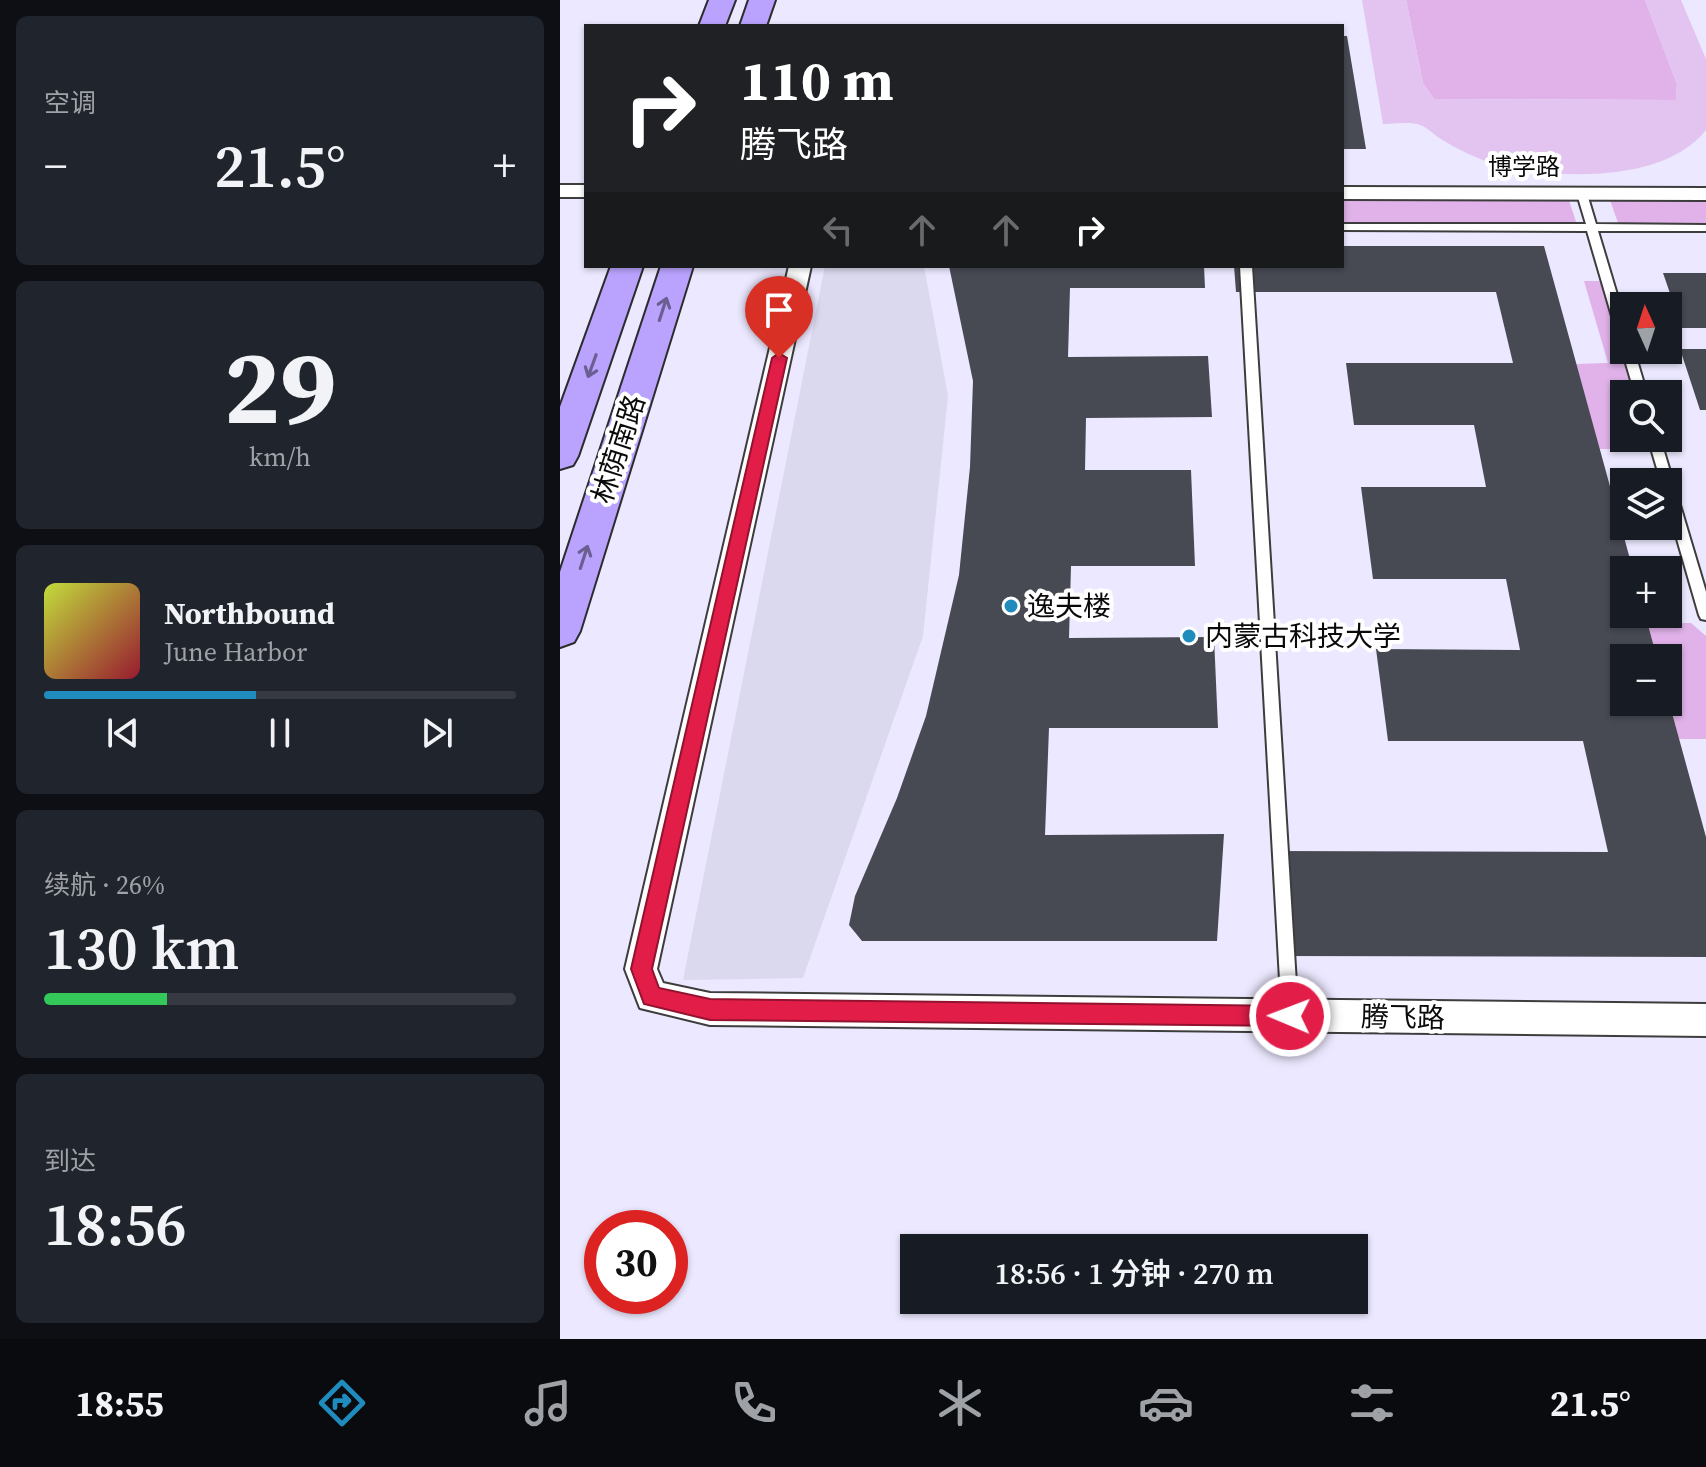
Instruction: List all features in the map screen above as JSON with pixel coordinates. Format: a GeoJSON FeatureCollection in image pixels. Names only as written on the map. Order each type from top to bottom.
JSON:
{"type":"FeatureCollection","features":[{"type":"Feature","properties":{"kind":"main road"},"geometry":{"type":"LineString","coordinates":[[713,24],[722,0]]}},
{"type":"Feature","properties":{"kind":"main road"},"geometry":{"type":"LineString","coordinates":[[754,24],[762,0]]}},
{"type":"Feature","properties":{"kind":"main road","name":"林荫南路"},"geometry":{"type":"LineString","coordinates":[[560,456],[626,268]]}},
{"type":"Feature","properties":{"kind":"main road","name":"林荫南路"},"geometry":{"type":"LineString","coordinates":[[560,631],[676,268]]}},
{"type":"Feature","properties":{"kind":"street"},"geometry":{"type":"LineString","coordinates":[[560,191],[584,191]]}},
{"type":"Feature","properties":{"kind":"street","name":"博学路"},"geometry":{"type":"LineString","coordinates":[[1344,193],[1706,194]]}},
{"type":"Feature","properties":{"kind":"street","name":"腾飞路"},"geometry":{"type":"LineString","coordinates":[[800,268],[641,969],[652,997],[710,1009],[1706,1020]]}},
{"type":"Feature","properties":{"kind":"lane"},"geometry":{"type":"LineString","coordinates":[[1582,194],[1611,292]]}},
{"type":"Feature","properties":{"kind":"lane"},"geometry":{"type":"LineString","coordinates":[[1344,227],[1706,228]]}},
{"type":"Feature","properties":{"kind":"lane"},"geometry":{"type":"LineString","coordinates":[[1246,268],[1290,1016]]}},
{"type":"Feature","properties":{"kind":"lane"},"geometry":{"type":"LineString","coordinates":[[1682,534],[1706,615]]}},
{"type":"Feature","properties":{"kind":"shaded area"},"geometry":{"type":"Polygon","coordinates":[[[1362,0],[1406,0],[1423,83],[1434,99],[1676,100],[1677,84],[1645,0],[1681,0],[1706,59],[1706,130],[1688,147],[1664,160],[1608,173],[1578,174],[1548,173],[1496,164],[1460,150],[1420,125],[1383,124],[1362,0]]]}},
{"type":"Feature","properties":{"kind":"shaded area"},"geometry":{"type":"Polygon","coordinates":[[[1406,0],[1645,0],[1677,84],[1676,100],[1434,99],[1423,83],[1406,0]]]}},
{"type":"Feature","properties":{"kind":"shaded area"},"geometry":{"type":"Polygon","coordinates":[[[1344,200],[1569,200],[1576,222],[1344,222],[1344,200]]]}},
{"type":"Feature","properties":{"kind":"shaded area"},"geometry":{"type":"Polygon","coordinates":[[[1610,200],[1706,200],[1706,224],[1618,223],[1610,200]]]}},
{"type":"Feature","properties":{"kind":"shaded area"},"geometry":{"type":"Polygon","coordinates":[[[825,268],[924,268],[948,396],[923,636],[803,978],[683,980],[825,268]]]}},
{"type":"Feature","properties":{"kind":"shaded area"},"geometry":{"type":"Polygon","coordinates":[[[1584,281],[1604,281],[1610,300],[1610,364],[1630,364],[1636,380],[1610,380],[1610,449],[1599,449],[1576,364],[1608,363],[1584,281]]]}},
{"type":"Feature","properties":{"kind":"shaded area"},"geometry":{"type":"Polygon","coordinates":[[[1682,623],[1691,623],[1706,636],[1706,739],[1679,739],[1673,716],[1682,716],[1682,644],[1653,644],[1648,628],[1682,628],[1682,623]]]}},
{"type":"Feature","properties":{"kind":"building"},"geometry":{"type":"Polygon","coordinates":[[[1344,36],[1347,36],[1366,149],[1344,149],[1344,36]]]}},
{"type":"Feature","properties":{"kind":"building"},"geometry":{"type":"Polygon","coordinates":[[[1344,246],[1544,246],[1610,486],[1610,540],[1625,540],[1629,556],[1610,556],[1610,628],[1649,628],[1653,644],[1610,644],[1610,716],[1673,716],[1706,837],[1706,957],[1279,956],[1272,851],[1608,852],[1583,741],[1388,741],[1376,649],[1520,650],[1506,579],[1373,579],[1361,487],[1486,487],[1474,425],[1354,425],[1346,363],[1513,363],[1496,292],[1236,292],[1234,268],[1344,268],[1344,246]]]}},
{"type":"Feature","properties":{"kind":"building","name":"逸夫楼"},"geometry":{"type":"Polygon","coordinates":[[[949,268],[1204,268],[1205,288],[1070,288],[1068,357],[1208,356],[1212,417],[1086,418],[1085,470],[1191,470],[1195,566],[1071,566],[1069,638],[1214,637],[1218,728],[1049,728],[1045,835],[1224,834],[1217,941],[862,941],[849,925],[855,896],[897,798],[926,716],[959,575],[970,467],[973,381],[949,268]]]}},
{"type":"Feature","properties":{"kind":"building"},"geometry":{"type":"Polygon","coordinates":[[[1663,273],[1706,273],[1706,328],[1682,328],[1682,292],[1670,292],[1663,273]]]}},
{"type":"Feature","properties":{"kind":"building"},"geometry":{"type":"Polygon","coordinates":[[[1682,349],[1706,349],[1706,410],[1700,410],[1682,349]]]}},
{"type":"Feature","properties":{"kind":"place","name":"逸夫楼"},"geometry":{"type":"Point","coordinates":[1011,606]}},
{"type":"Feature","properties":{"kind":"place","name":"内蒙古科技大学"},"geometry":{"type":"Point","coordinates":[1189,636]}},
{"type":"Feature","properties":{"kind":"route"},"geometry":{"type":"LineString","coordinates":[[779,358],[641,969],[652,997],[710,1009],[1290,1016]]}}]}
